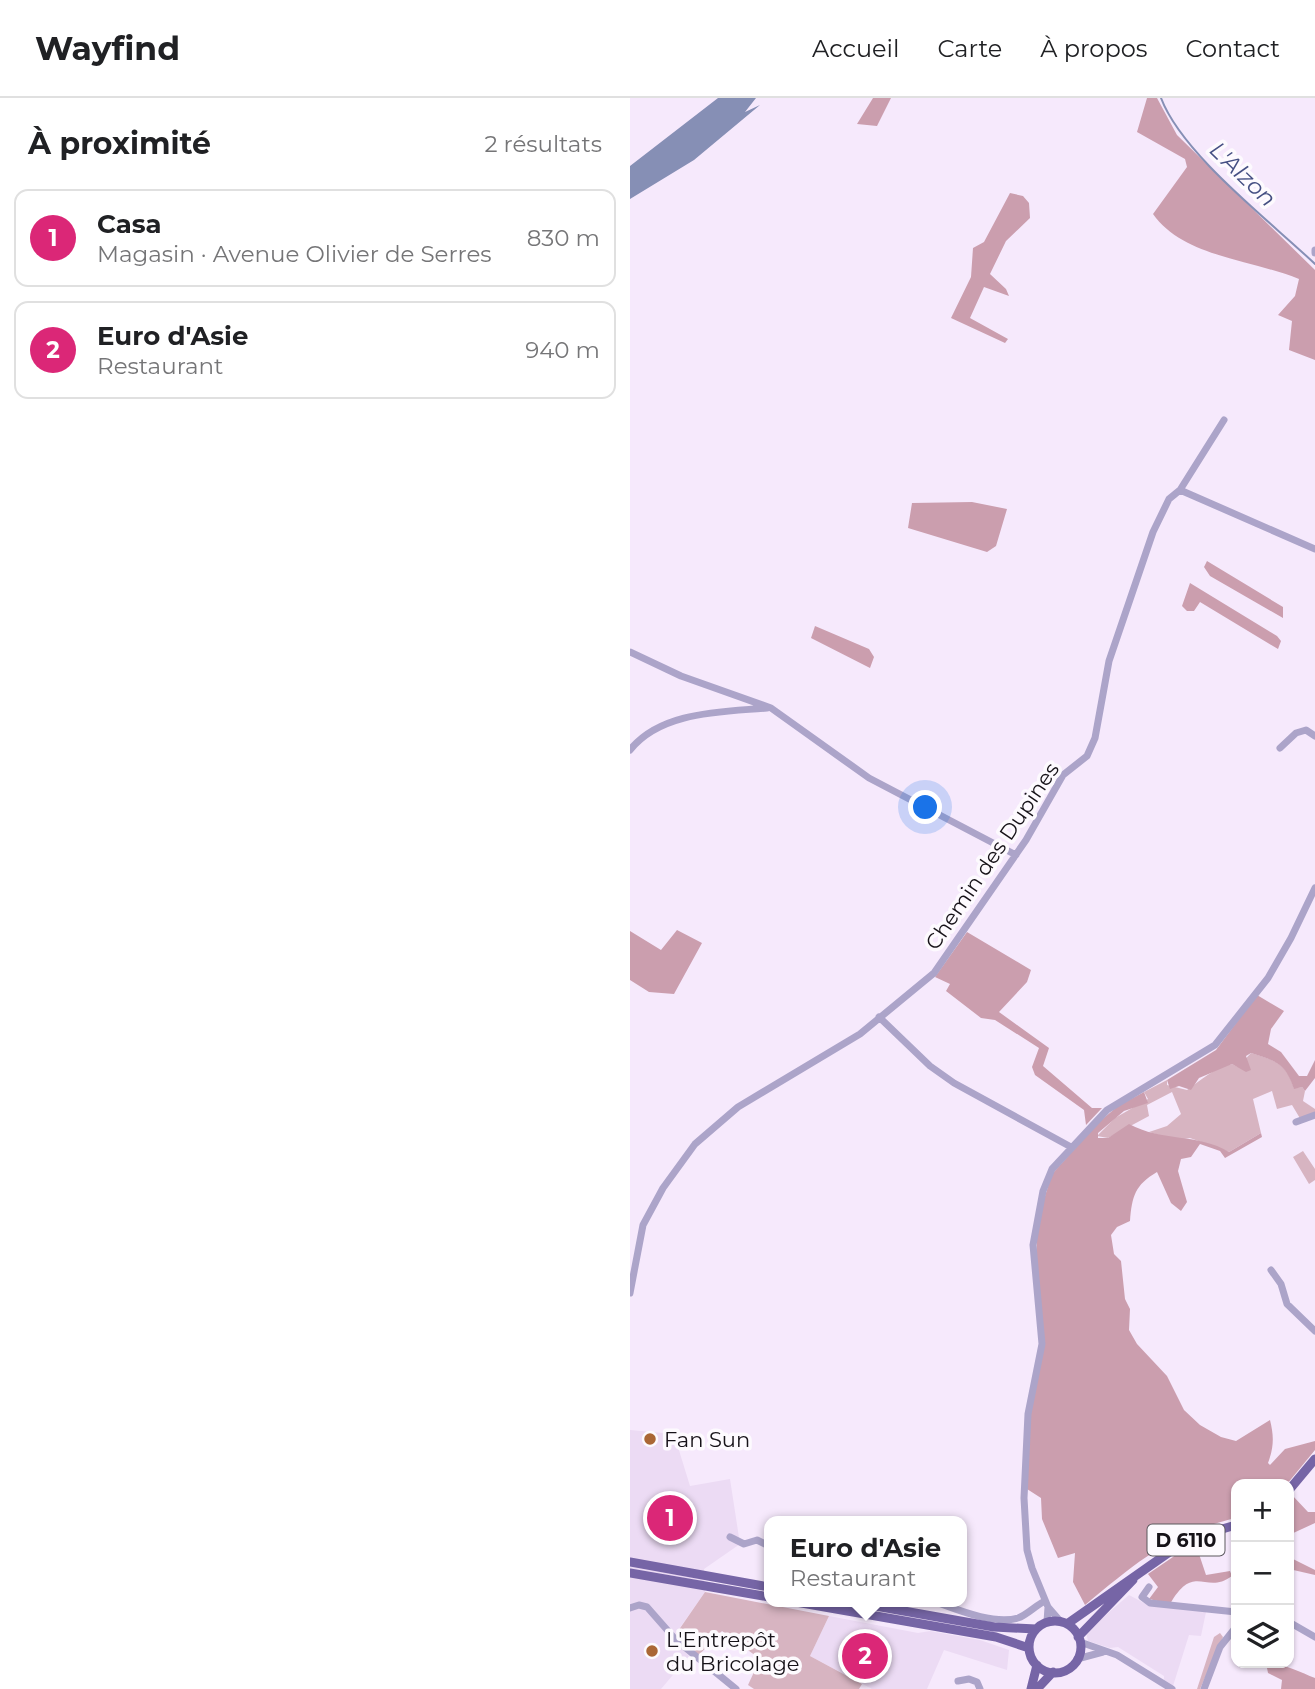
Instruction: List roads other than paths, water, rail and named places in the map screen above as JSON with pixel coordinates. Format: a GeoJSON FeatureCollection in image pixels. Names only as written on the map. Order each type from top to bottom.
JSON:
{"type":"FeatureCollection","features":[{"type":"Feature","properties":{"kind":"main road"},"geometry":{"type":"LineString","coordinates":[[1294,1483],[1315,1459]]}},
{"type":"Feature","properties":{"kind":"main road","name":"D 6110"},"geometry":{"type":"LineString","coordinates":[[1064,1623],[1188,1539],[1231,1526]]}},
{"type":"Feature","properties":{"kind":"main road"},"geometry":{"type":"LineString","coordinates":[[630,1562],[764,1586]]}},
{"type":"Feature","properties":{"kind":"main road","name":"D 6110"},"geometry":{"type":"LineString","coordinates":[[1079,1639],[1142,1570]]}},
{"type":"Feature","properties":{"kind":"main road"},"geometry":{"type":"LineString","coordinates":[[630,1573],[764,1596]]}},
{"type":"Feature","properties":{"kind":"main road"},"geometry":{"type":"LineString","coordinates":[[825,1607],[996,1637],[1029,1648]]}},
{"type":"Feature","properties":{"kind":"main road"},"geometry":{"type":"LineString","coordinates":[[881,1607],[994,1627],[1036,1629],[1047,1622],[1064,1623],[1079,1639],[1077,1659],[1067,1669],[1053,1672],[1037,1689]]}},
{"type":"Feature","properties":{"kind":"main road"},"geometry":{"type":"LineString","coordinates":[[1031,1689],[1037,1665],[1029,1648],[1036,1629]]}},
{"type":"Feature","properties":{"kind":"main road"},"geometry":{"type":"LineString","coordinates":[[1037,1665],[1053,1672]]}},
{"type":"Feature","properties":{"kind":"street","name":"Chemin des Dupines"},"geometry":{"type":"LineString","coordinates":[[630,1293],[643,1225],[663,1188],[695,1144],[720,1119],[860,1034],[934,973],[1016,855],[1063,775],[1083,760],[1093,746],[1107,668],[1135,578],[1153,532],[1169,499],[1180,490],[1224,420]]}},
{"type":"Feature","properties":{"kind":"street"},"geometry":{"type":"LineString","coordinates":[[1180,490],[1315,549]]}},
{"type":"Feature","properties":{"kind":"street"},"geometry":{"type":"LineString","coordinates":[[630,652],[681,676],[771,708],[869,778],[1016,855]]}},
{"type":"Feature","properties":{"kind":"street"},"geometry":{"type":"LineString","coordinates":[[630,750],[641,736],[658,728],[721,710],[771,708]]}},
{"type":"Feature","properties":{"kind":"street"},"geometry":{"type":"LineString","coordinates":[[1280,748],[1296,733],[1306,730],[1315,736]]}},
{"type":"Feature","properties":{"kind":"street"},"geometry":{"type":"LineString","coordinates":[[1047,1622],[1047,1604],[1027,1550],[1024,1498],[1028,1414],[1042,1344],[1033,1244],[1043,1191],[1052,1169],[1107,1110],[1215,1045],[1268,978],[1292,938],[1315,888]]}},
{"type":"Feature","properties":{"kind":"street"},"geometry":{"type":"LineString","coordinates":[[879,1017],[930,1066],[954,1083],[1071,1147]]}},
{"type":"Feature","properties":{"kind":"street"},"geometry":{"type":"LineString","coordinates":[[1296,1122],[1315,1115]]}},
{"type":"Feature","properties":{"kind":"street"},"geometry":{"type":"LineString","coordinates":[[1271,1270],[1281,1284],[1287,1304],[1315,1331]]}},
{"type":"Feature","properties":{"kind":"street"},"geometry":{"type":"LineString","coordinates":[[730,1537],[744,1544],[757,1539],[764,1543]]}},
{"type":"Feature","properties":{"kind":"street"},"geometry":{"type":"LineString","coordinates":[[1149,1587],[1142,1597],[1150,1602],[1231,1611]]}},
{"type":"Feature","properties":{"kind":"street"},"geometry":{"type":"LineString","coordinates":[[951,1607],[973,1614],[1012,1619],[1047,1604]]}},
{"type":"Feature","properties":{"kind":"street"},"geometry":{"type":"LineString","coordinates":[[1047,1604],[1064,1623]]}},
{"type":"Feature","properties":{"kind":"street"},"geometry":{"type":"LineString","coordinates":[[630,1608],[639,1605],[647,1608],[676,1640],[736,1689]]}},
{"type":"Feature","properties":{"kind":"street"},"geometry":{"type":"LineString","coordinates":[[1294,1625],[1315,1637]]}},
{"type":"Feature","properties":{"kind":"street"},"geometry":{"type":"LineString","coordinates":[[1204,1689],[1220,1647],[1231,1633]]}},
{"type":"Feature","properties":{"kind":"street"},"geometry":{"type":"LineString","coordinates":[[1079,1639],[1172,1689]]}},
{"type":"Feature","properties":{"kind":"street"},"geometry":{"type":"LineString","coordinates":[[1077,1659],[1107,1652]]}},
{"type":"Feature","properties":{"kind":"street"},"geometry":{"type":"LineString","coordinates":[[958,1681],[969,1679],[977,1682],[980,1689]]}},
{"type":"Feature","properties":{"kind":"water"},"geometry":{"type":"Polygon","coordinates":[[[718,98],[756,98],[745,112],[760,105],[694,160],[630,199],[630,166],[718,98]]]}},
{"type":"Feature","properties":{"kind":"waterway","name":"L'Alzon"},"geometry":{"type":"LineString","coordinates":[[1161,98],[1188,142],[1207,164],[1315,264]]}},
{"type":"Feature","properties":{"kind":"place","name":"Fan Sun"},"geometry":{"type":"Point","coordinates":[650,1439]}},
{"type":"Feature","properties":{"kind":"place","name":"Casa"},"geometry":{"type":"Point","coordinates":[670,1518]}},
{"type":"Feature","properties":{"kind":"place","name":"L'Entrepôt du Bricolage"},"geometry":{"type":"Point","coordinates":[652,1651]}},
{"type":"Feature","properties":{"kind":"place","name":"Euro d'Asie"},"geometry":{"type":"Point","coordinates":[865,1656]}}]}
